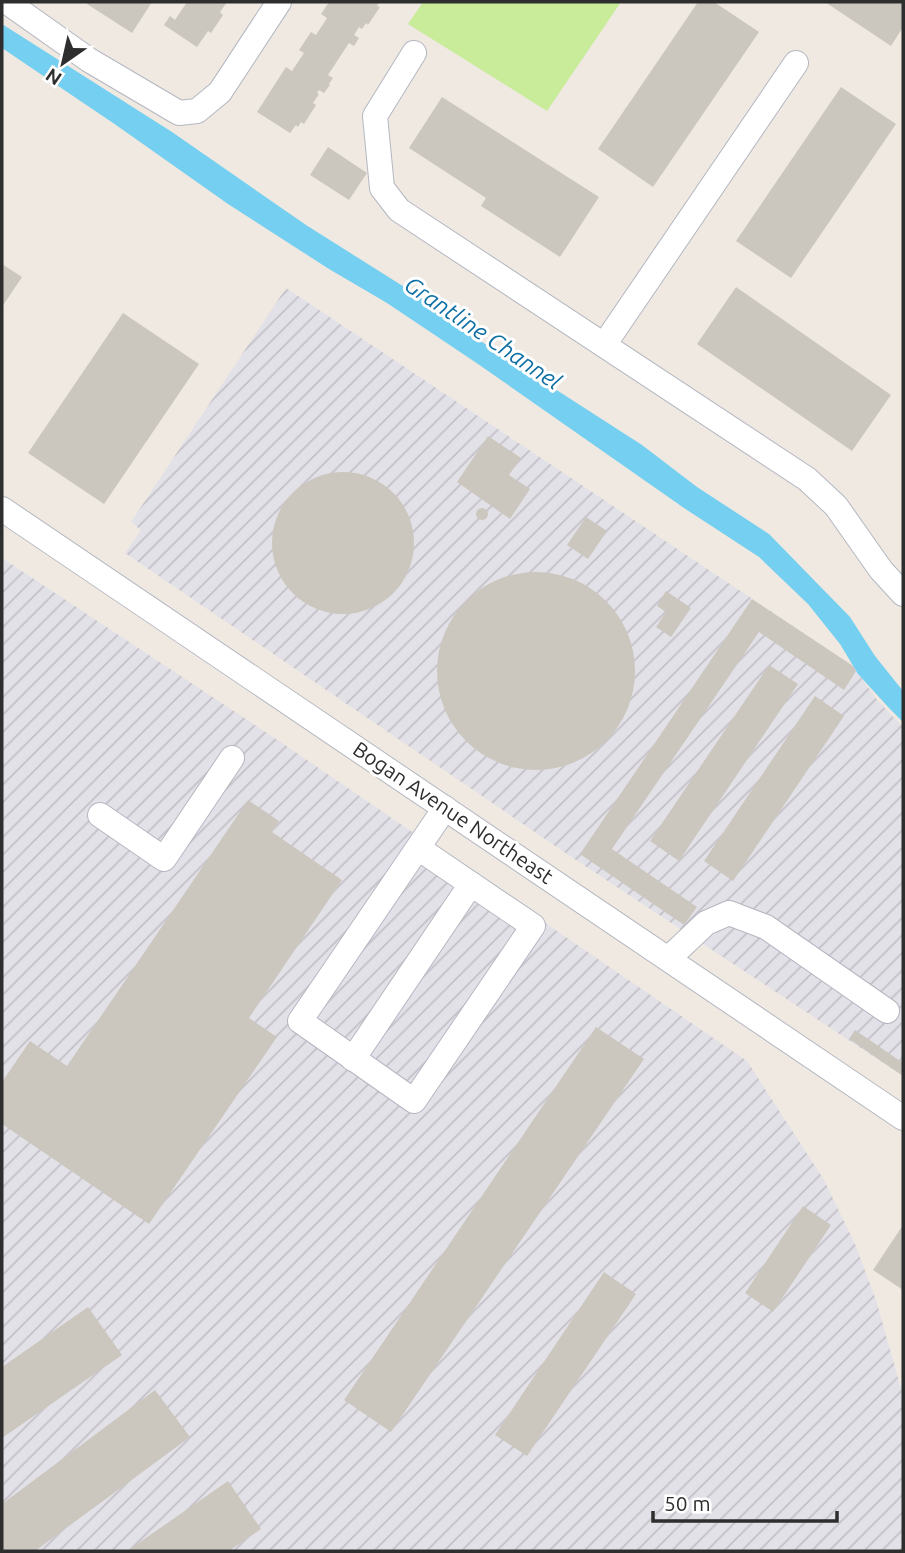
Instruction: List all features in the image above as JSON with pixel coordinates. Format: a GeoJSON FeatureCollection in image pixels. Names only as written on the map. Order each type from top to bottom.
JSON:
{"type":"FeatureCollection","features":[{"type":"Feature","properties":{"kind":"street"},"geometry":{"type":"LineString","coordinates":[[7,2],[89,60],[180,113],[197,111],[220,92],[279,2]]}},
{"type":"Feature","properties":{"kind":"street"},"geometry":{"type":"LineString","coordinates":[[414,53],[375,116],[382,188],[399,210],[807,479],[836,506],[880,570],[903,594]]}},
{"type":"Feature","properties":{"kind":"street"},"geometry":{"type":"LineString","coordinates":[[604,345],[796,63]]}},
{"type":"Feature","properties":{"kind":"street","name":"Bogan Avenue Northeast"},"geometry":{"type":"LineString","coordinates":[[2,509],[903,1118]]}},
{"type":"Feature","properties":{"kind":"street"},"geometry":{"type":"LineString","coordinates":[[100,814],[164,859],[232,758]]}},
{"type":"Feature","properties":{"kind":"street"},"geometry":{"type":"LineString","coordinates":[[418,848],[533,926],[414,1101],[300,1021],[445,808]]}},
{"type":"Feature","properties":{"kind":"street"},"geometry":{"type":"LineString","coordinates":[[353,1059],[471,884]]}},
{"type":"Feature","properties":{"kind":"street"},"geometry":{"type":"LineString","coordinates":[[668,958],[706,923],[729,913],[766,927],[887,1011]]}},
{"type":"Feature","properties":{"kind":"shaded area"},"geometry":{"type":"Polygon","coordinates":[[[286,288],[853,666],[877,700],[903,727],[903,1076],[573,858],[125,553],[141,530],[131,522],[286,288]]]}},
{"type":"Feature","properties":{"kind":"shaded area"},"geometry":{"type":"Polygon","coordinates":[[[2,558],[282,743],[747,1061],[824,1180],[855,1244],[876,1300],[903,1396],[903,1551],[2,1551],[2,558]]]}},
{"type":"Feature","properties":{"kind":"green space"},"geometry":{"type":"Polygon","coordinates":[[[423,2],[621,2],[547,111],[408,24],[423,2]]]}},
{"type":"Feature","properties":{"kind":"water"},"geometry":{"type":"Polygon","coordinates":[[[2,24],[172,132],[306,225],[417,295],[479,340],[642,445],[697,487],[769,534],[850,617],[875,656],[903,691],[903,722],[858,674],[840,644],[808,604],[759,557],[478,364],[387,303],[228,204],[2,48],[2,24]]]}},
{"type":"Feature","properties":{"kind":"building"},"geometry":{"type":"Polygon","coordinates":[[[152,2],[132,33],[87,4],[152,2]]]}},
{"type":"Feature","properties":{"kind":"building"},"geometry":{"type":"Polygon","coordinates":[[[187,2],[227,2],[220,12],[223,15],[211,33],[208,31],[197,47],[164,25],[170,16],[175,20],[187,2]]]}},
{"type":"Feature","properties":{"kind":"building"},"geometry":{"type":"Polygon","coordinates":[[[329,2],[380,2],[377,6],[380,7],[368,25],[366,23],[362,29],[359,27],[354,35],[359,38],[354,46],[349,43],[328,75],[333,78],[330,85],[324,93],[319,90],[317,93],[319,94],[313,103],[316,105],[304,124],[301,122],[298,127],[296,125],[290,133],[257,112],[286,67],[292,71],[304,53],[299,50],[311,32],[316,35],[327,18],[321,14],[329,2]]]}},
{"type":"Feature","properties":{"kind":"building"},"geometry":{"type":"Polygon","coordinates":[[[698,2],[714,2],[759,32],[653,187],[598,149],[698,2]]]}},
{"type":"Feature","properties":{"kind":"building"},"geometry":{"type":"Polygon","coordinates":[[[825,2],[903,2],[903,27],[891,46],[825,2]]]}},
{"type":"Feature","properties":{"kind":"building"},"geometry":{"type":"Polygon","coordinates":[[[841,87],[896,124],[791,278],[736,241],[841,87]]]}},
{"type":"Feature","properties":{"kind":"building"},"geometry":{"type":"Polygon","coordinates":[[[442,97],[599,197],[560,257],[481,206],[486,198],[409,148],[442,97]]]}},
{"type":"Feature","properties":{"kind":"building"},"geometry":{"type":"Polygon","coordinates":[[[328,147],[367,173],[349,200],[310,175],[328,147]]]}},
{"type":"Feature","properties":{"kind":"building"},"geometry":{"type":"Polygon","coordinates":[[[2,264],[22,277],[2,307],[2,264]]]}},
{"type":"Feature","properties":{"kind":"building"},"geometry":{"type":"Polygon","coordinates":[[[736,287],[891,395],[852,451],[697,344],[736,287]]]}},
{"type":"Feature","properties":{"kind":"building"},"geometry":{"type":"Polygon","coordinates":[[[123,313],[199,364],[104,504],[28,453],[123,313]]]}},
{"type":"Feature","properties":{"kind":"building"},"geometry":{"type":"Polygon","coordinates":[[[488,436],[521,458],[509,475],[530,489],[510,519],[457,482],[488,436]]]}},
{"type":"Feature","properties":{"kind":"building"},"geometry":{"type":"Polygon","coordinates":[[[343,472],[370,477],[393,493],[409,516],[414,543],[409,570],[393,593],[370,609],[343,614],[316,609],[293,593],[277,570],[272,543],[277,516],[293,493],[316,477],[343,472]]]}},
{"type":"Feature","properties":{"kind":"building"},"geometry":{"type":"Polygon","coordinates":[[[477,509],[487,509],[487,519],[477,519],[477,509]]]}},
{"type":"Feature","properties":{"kind":"building"},"geometry":{"type":"Polygon","coordinates":[[[586,517],[607,531],[588,559],[567,545],[586,517]]]}},
{"type":"Feature","properties":{"kind":"building"},"geometry":{"type":"Polygon","coordinates":[[[536,572],[574,579],[591,588],[606,601],[619,616],[628,633],[635,671],[628,709],[619,726],[606,741],[591,754],[574,763],[536,770],[498,763],[481,754],[466,741],[453,726],[444,709],[437,671],[444,633],[453,616],[466,601],[481,588],[498,579],[536,572]]]}},
{"type":"Feature","properties":{"kind":"building"},"geometry":{"type":"Polygon","coordinates":[[[666,591],[691,608],[671,637],[656,627],[666,612],[657,606],[666,591]]]}},
{"type":"Feature","properties":{"kind":"building"},"geometry":{"type":"Polygon","coordinates":[[[752,599],[853,666],[856,671],[844,690],[759,632],[612,849],[697,907],[684,925],[580,854],[752,599]]]}},
{"type":"Feature","properties":{"kind":"building"},"geometry":{"type":"Polygon","coordinates":[[[769,665],[798,684],[679,861],[650,841],[769,665]]]}},
{"type":"Feature","properties":{"kind":"building"},"geometry":{"type":"Polygon","coordinates":[[[815,696],[844,716],[733,881],[704,861],[815,696]]]}},
{"type":"Feature","properties":{"kind":"building"},"geometry":{"type":"Polygon","coordinates":[[[248,800],[279,821],[272,832],[342,880],[249,1018],[277,1037],[149,1224],[2,1124],[2,1082],[30,1041],[67,1066],[248,800]]]}},
{"type":"Feature","properties":{"kind":"building"},"geometry":{"type":"Polygon","coordinates":[[[596,1027],[644,1059],[391,1432],[344,1400],[596,1027]]]}},
{"type":"Feature","properties":{"kind":"building"},"geometry":{"type":"Polygon","coordinates":[[[855,1030],[903,1063],[903,1076],[849,1039],[855,1030]]]}},
{"type":"Feature","properties":{"kind":"building"},"geometry":{"type":"Polygon","coordinates":[[[803,1206],[831,1225],[773,1312],[745,1293],[803,1206]]]}},
{"type":"Feature","properties":{"kind":"building"},"geometry":{"type":"Polygon","coordinates":[[[903,1225],[903,1290],[873,1270],[903,1225]]]}},
{"type":"Feature","properties":{"kind":"building"},"geometry":{"type":"Polygon","coordinates":[[[604,1272],[636,1294],[527,1456],[495,1435],[604,1272]]]}},
{"type":"Feature","properties":{"kind":"building"},"geometry":{"type":"Polygon","coordinates":[[[88,1307],[122,1355],[2,1438],[2,1367],[88,1307]]]}},
{"type":"Feature","properties":{"kind":"building"},"geometry":{"type":"Polygon","coordinates":[[[155,1390],[190,1437],[35,1551],[2,1551],[2,1504],[155,1390]]]}},
{"type":"Feature","properties":{"kind":"building"},"geometry":{"type":"Polygon","coordinates":[[[228,1481],[261,1529],[229,1551],[127,1551],[228,1481]]]}},
{"type":"Feature","properties":{"kind":"water label","name":"Grantline Channel"},"geometry":{"type":"Point","coordinates":[483,333]}}]}
